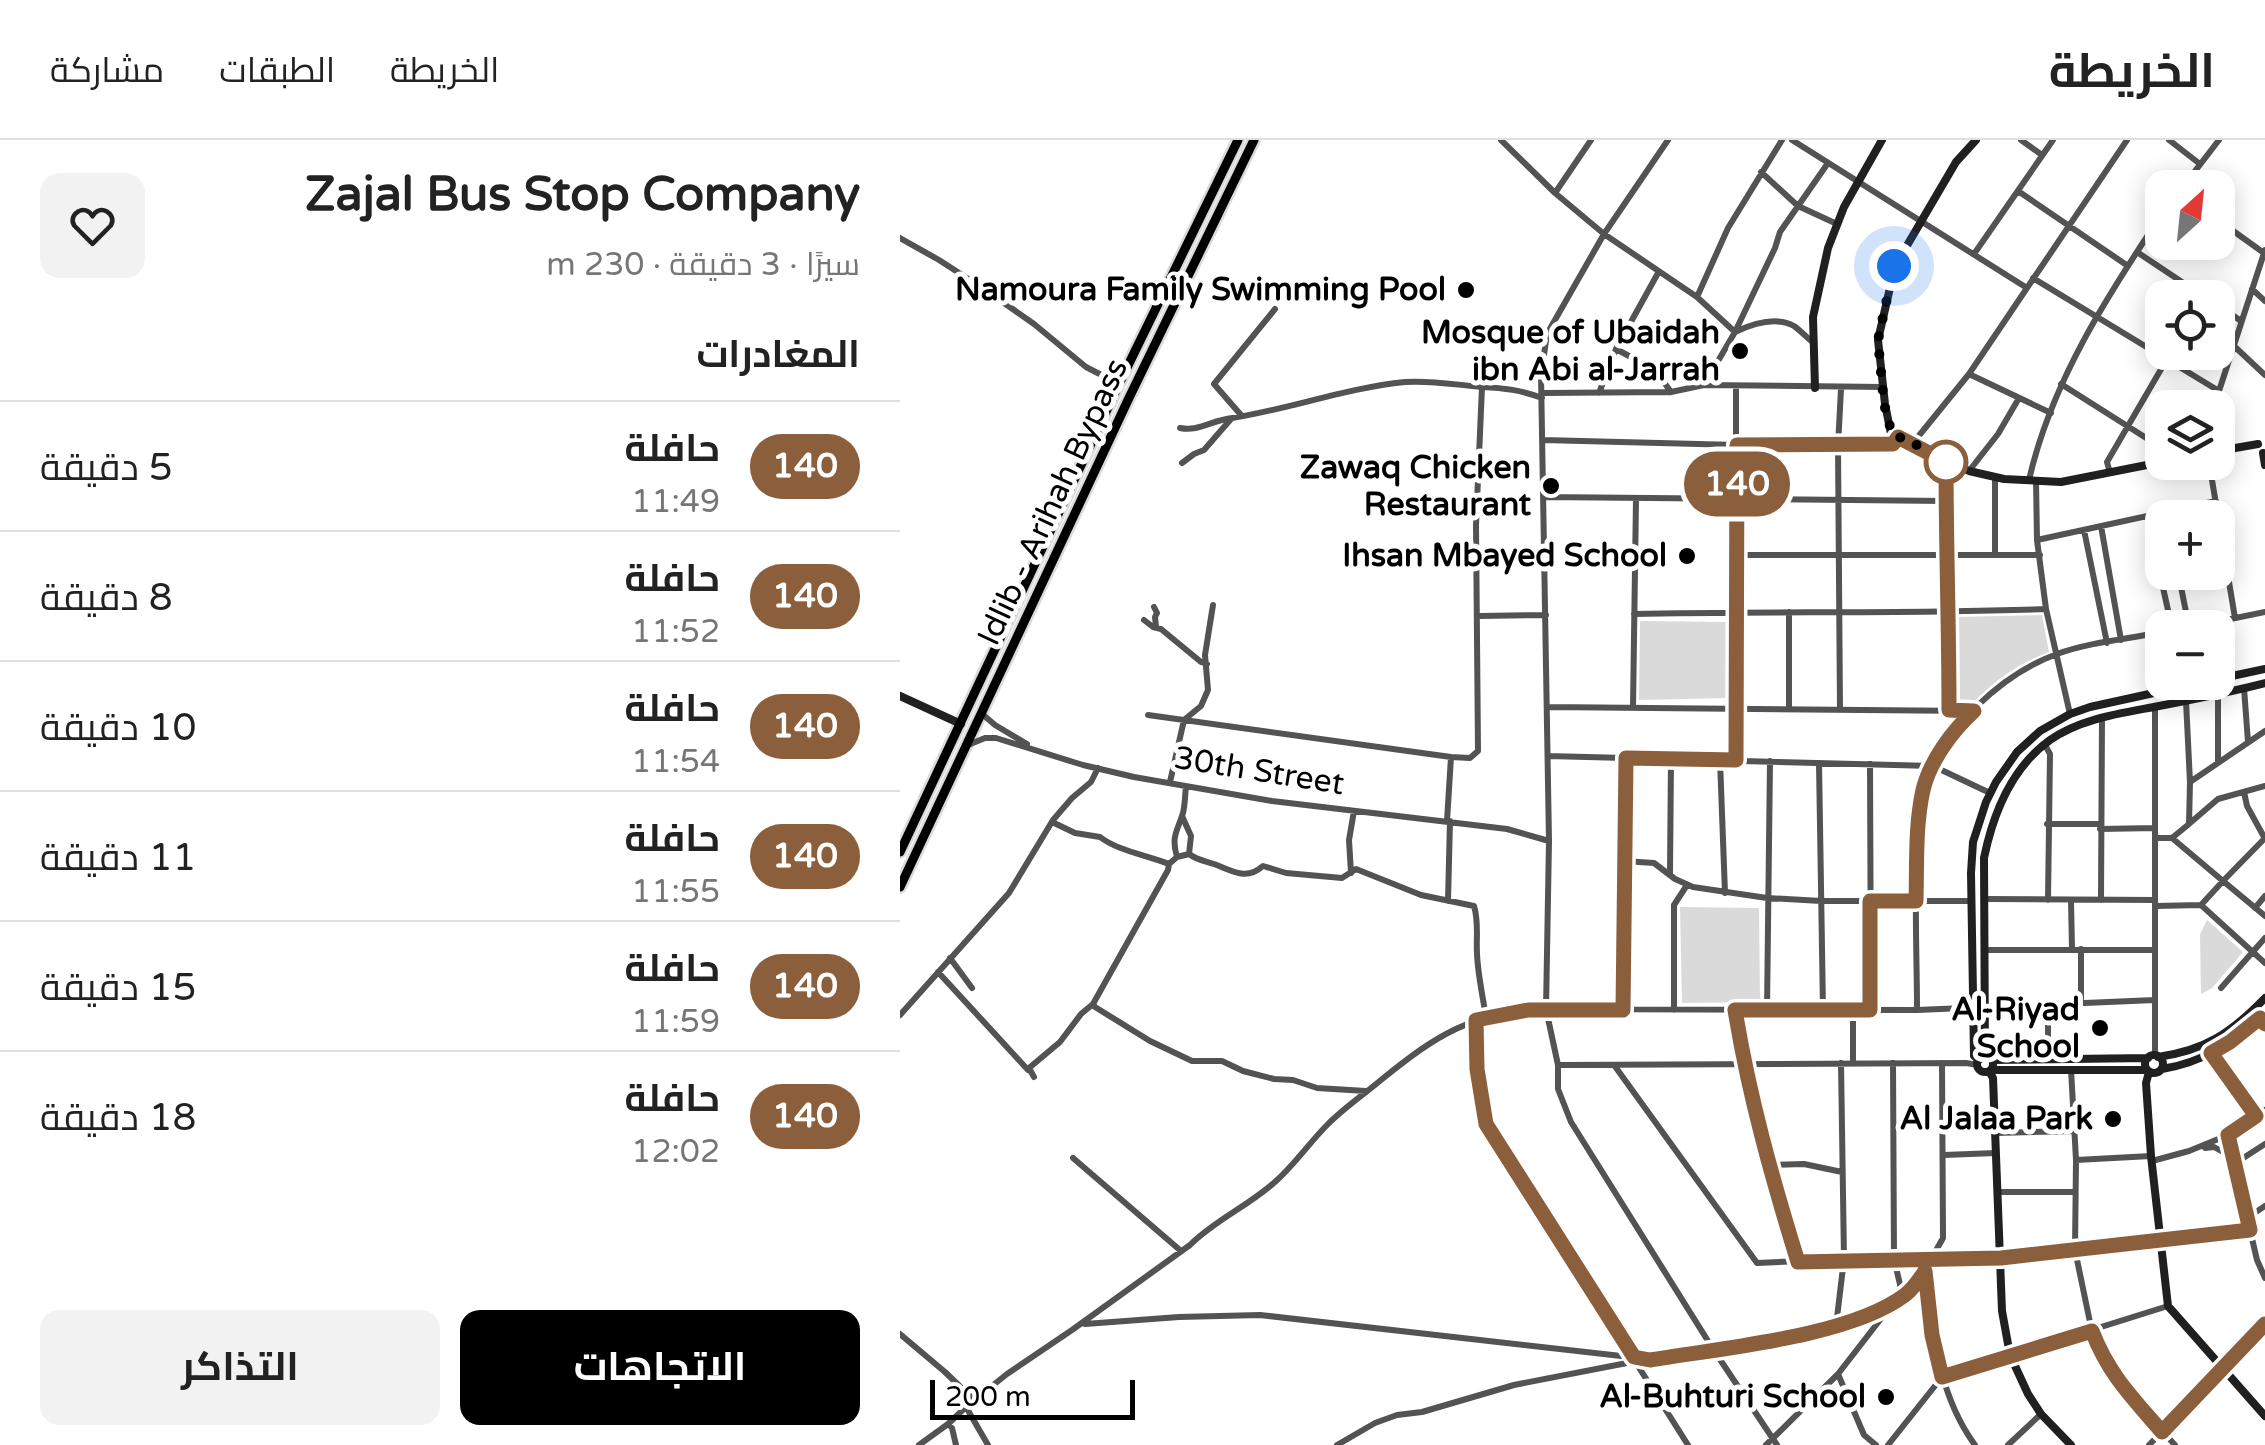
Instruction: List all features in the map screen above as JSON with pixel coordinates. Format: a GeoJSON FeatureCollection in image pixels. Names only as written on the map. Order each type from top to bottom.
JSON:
{"type":"FeatureCollection","features":[{"type":"Feature","properties":{"kind":"main road","name":"Idlib - Arihah Bypass"},"geometry":{"type":"LineString","coordinates":[[900,852],[1238,140]]}},
{"type":"Feature","properties":{"kind":"main road","name":"Idlib - Arihah Bypass"},"geometry":{"type":"LineString","coordinates":[[900,886],[1254,140]]}},
{"type":"Feature","properties":{"kind":"main road"},"geometry":{"type":"LineString","coordinates":[[932,784],[944,790]]}},
{"type":"Feature","properties":{"kind":"street"},"geometry":{"type":"LineString","coordinates":[[1501,140],[1604,234],[1697,298],[1736,332]]}},
{"type":"Feature","properties":{"kind":"street"},"geometry":{"type":"LineString","coordinates":[[1555,193],[1591,140]]}},
{"type":"Feature","properties":{"kind":"street"},"geometry":{"type":"LineString","coordinates":[[1668,140],[1604,234],[1547,334],[1541,374],[1549,840],[1546,1009],[1558,1065],[1558,1089],[1570,1122],[1772,1443],[1838,1374],[1894,1302]]}},
{"type":"Feature","properties":{"kind":"street"},"geometry":{"type":"LineString","coordinates":[[1697,298],[1728,228],[1782,140]]}},
{"type":"Feature","properties":{"kind":"street"},"geometry":{"type":"LineString","coordinates":[[1792,140],[2027,288]]}},
{"type":"Feature","properties":{"kind":"street"},"geometry":{"type":"LineString","coordinates":[[1815,388],[1813,317],[1828,248],[1882,140]]}},
{"type":"Feature","properties":{"kind":"street"},"geometry":{"type":"LineString","coordinates":[[1976,140],[1956,162],[1894,266],[1878,340],[1892,434],[1969,472],[1995,476],[2061,482],[2145,466]]}},
{"type":"Feature","properties":{"kind":"street"},"geometry":{"type":"LineString","coordinates":[[2021,140],[2042,156]]}},
{"type":"Feature","properties":{"kind":"street"},"geometry":{"type":"LineString","coordinates":[[1974,254],[2053,140]]}},
{"type":"Feature","properties":{"kind":"street"},"geometry":{"type":"LineString","coordinates":[[1913,443],[1970,374],[2128,140]]}},
{"type":"Feature","properties":{"kind":"street"},"geometry":{"type":"LineString","coordinates":[[2169,140],[2200,164]]}},
{"type":"Feature","properties":{"kind":"street"},"geometry":{"type":"LineString","coordinates":[[2196,170],[2219,140]]}},
{"type":"Feature","properties":{"kind":"street"},"geometry":{"type":"LineString","coordinates":[[1704,386],[1736,332],[1780,232],[1828,163]]}},
{"type":"Feature","properties":{"kind":"street"},"geometry":{"type":"LineString","coordinates":[[1762,172],[1798,206],[1837,224]]}},
{"type":"Feature","properties":{"kind":"street"},"geometry":{"type":"LineString","coordinates":[[2018,191],[2128,266]]}},
{"type":"Feature","properties":{"kind":"street"},"geometry":{"type":"LineString","coordinates":[[2235,232],[2264,252],[2235,343]]}},
{"type":"Feature","properties":{"kind":"street"},"geometry":{"type":"LineString","coordinates":[[900,238],[987,291],[1086,366],[1119,384]]}},
{"type":"Feature","properties":{"kind":"street"},"geometry":{"type":"LineString","coordinates":[[2070,714],[2046,609],[2032,480],[2034,461],[2061,384],[2145,240]]}},
{"type":"Feature","properties":{"kind":"street"},"geometry":{"type":"LineString","coordinates":[[2137,252],[2179,280]]}},
{"type":"Feature","properties":{"kind":"street"},"geometry":{"type":"LineString","coordinates":[[1599,393],[1616,350],[1658,273]]}},
{"type":"Feature","properties":{"kind":"street"},"geometry":{"type":"LineString","coordinates":[[2033,278],[2145,346]]}},
{"type":"Feature","properties":{"kind":"street"},"geometry":{"type":"LineString","coordinates":[[2252,289],[2265,301]]}},
{"type":"Feature","properties":{"kind":"street"},"geometry":{"type":"LineString","coordinates":[[1242,416],[1214,384],[1275,309]]}},
{"type":"Feature","properties":{"kind":"street"},"geometry":{"type":"LineString","coordinates":[[2235,316],[2242,321]]}},
{"type":"Feature","properties":{"kind":"street"},"geometry":{"type":"LineString","coordinates":[[1736,332],[1755,322],[1785,323],[1814,343]]}},
{"type":"Feature","properties":{"kind":"street"},"geometry":{"type":"LineString","coordinates":[[2235,347],[2265,375]]}},
{"type":"Feature","properties":{"kind":"street"},"geometry":{"type":"LineString","coordinates":[[1616,350],[1655,370],[1671,392]]}},
{"type":"Feature","properties":{"kind":"street"},"geometry":{"type":"LineString","coordinates":[[2110,473],[2107,462],[2161,370]]}},
{"type":"Feature","properties":{"kind":"street"},"geometry":{"type":"LineString","coordinates":[[2185,370],[2217,390]]}},
{"type":"Feature","properties":{"kind":"street"},"geometry":{"type":"LineString","coordinates":[[1970,374],[2051,414]]}},
{"type":"Feature","properties":{"kind":"street"},"geometry":{"type":"LineString","coordinates":[[1180,428],[1195,429],[1213,420],[1394,384],[1435,382],[1508,387],[1542,396],[1671,392],[1704,386],[1883,388]]}},
{"type":"Feature","properties":{"kind":"street"},"geometry":{"type":"LineString","coordinates":[[2061,384],[2145,437]]}},
{"type":"Feature","properties":{"kind":"street"},"geometry":{"type":"LineString","coordinates":[[1148,715],[1451,758],[1470,758],[1478,751],[1476,525],[1482,386]]}},
{"type":"Feature","properties":{"kind":"street"},"geometry":{"type":"LineString","coordinates":[[1736,388],[1736,760]]}},
{"type":"Feature","properties":{"kind":"street"},"geometry":{"type":"LineString","coordinates":[[1840,710],[1841,388]]}},
{"type":"Feature","properties":{"kind":"street"},"geometry":{"type":"LineString","coordinates":[[1969,472],[2019,398]]}},
{"type":"Feature","properties":{"kind":"street"},"geometry":{"type":"LineString","coordinates":[[1182,463],[1204,450],[1232,418]]}},
{"type":"Feature","properties":{"kind":"street"},"geometry":{"type":"LineString","coordinates":[[2265,436],[2260,438],[2265,466]]}},
{"type":"Feature","properties":{"kind":"street"},"geometry":{"type":"LineString","coordinates":[[1544,440],[1838,446],[1893,444],[1898,437]]}},
{"type":"Feature","properties":{"kind":"street"},"geometry":{"type":"LineString","coordinates":[[2235,451],[2262,450]]}},
{"type":"Feature","properties":{"kind":"street"},"geometry":{"type":"LineString","coordinates":[[1946,462],[1949,710]]}},
{"type":"Feature","properties":{"kind":"street"},"geometry":{"type":"LineString","coordinates":[[1995,476],[1995,555]]}},
{"type":"Feature","properties":{"kind":"street"},"geometry":{"type":"LineString","coordinates":[[1544,497],[1946,500]]}},
{"type":"Feature","properties":{"kind":"street"},"geometry":{"type":"LineString","coordinates":[[1633,708],[1636,500]]}},
{"type":"Feature","properties":{"kind":"street"},"geometry":{"type":"LineString","coordinates":[[2037,540],[2145,516]]}},
{"type":"Feature","properties":{"kind":"street"},"geometry":{"type":"LineString","coordinates":[[2100,526],[2121,640]]}},
{"type":"Feature","properties":{"kind":"street"},"geometry":{"type":"LineString","coordinates":[[2084,530],[2107,643]]}},
{"type":"Feature","properties":{"kind":"street"},"geometry":{"type":"LineString","coordinates":[[1737,554],[2040,555]]}},
{"type":"Feature","properties":{"kind":"street"},"geometry":{"type":"LineString","coordinates":[[1170,782],[1184,720],[1201,706],[1208,690],[1205,655],[1212,605]]}},
{"type":"Feature","properties":{"kind":"street"},"geometry":{"type":"LineString","coordinates":[[1154,608],[1158,613],[1156,628]]}},
{"type":"Feature","properties":{"kind":"street"},"geometry":{"type":"LineString","coordinates":[[1634,614],[2046,609]]}},
{"type":"Feature","properties":{"kind":"street"},"geometry":{"type":"LineString","coordinates":[[1789,612],[1789,709]]}},
{"type":"Feature","properties":{"kind":"street"},"geometry":{"type":"LineString","coordinates":[[2235,618],[2265,612]]}},
{"type":"Feature","properties":{"kind":"street"},"geometry":{"type":"LineString","coordinates":[[1478,616],[1546,615]]}},
{"type":"Feature","properties":{"kind":"street"},"geometry":{"type":"LineString","coordinates":[[1144,620],[1161,628],[1206,664]]}},
{"type":"Feature","properties":{"kind":"street"},"geometry":{"type":"LineString","coordinates":[[1917,1010],[1917,852],[1924,789],[1933,766],[1959,724],[1994,692],[2032,666],[2056,655],[2145,635]]}},
{"type":"Feature","properties":{"kind":"street"},"geometry":{"type":"LineString","coordinates":[[2235,676],[2265,669]]}},
{"type":"Feature","properties":{"kind":"street"},"geometry":{"type":"LineString","coordinates":[[2235,690],[2265,683]]}},
{"type":"Feature","properties":{"kind":"street"},"geometry":{"type":"LineString","coordinates":[[2244,688],[2248,742]]}},
{"type":"Feature","properties":{"kind":"street"},"geometry":{"type":"LineString","coordinates":[[2145,695],[2070,714],[2040,731],[2017,752],[1990,793],[1973,842],[1974,1056],[1986,1064],[2184,1053],[2210,1044],[2237,1026],[2265,998]]}},
{"type":"Feature","properties":{"kind":"street"},"geometry":{"type":"LineString","coordinates":[[900,696],[960,724]]}},
{"type":"Feature","properties":{"kind":"street"},"geometry":{"type":"LineString","coordinates":[[2070,1445],[2028,1394],[2010,1355],[2002,1310],[1993,1078],[1986,1064],[1984,858],[1999,804],[2020,771],[2050,740],[2102,717],[2186,700],[2189,824]]}},
{"type":"Feature","properties":{"kind":"street"},"geometry":{"type":"LineString","coordinates":[[2218,700],[2218,764]]}},
{"type":"Feature","properties":{"kind":"street"},"geometry":{"type":"LineString","coordinates":[[2155,707],[2155,1000],[2153,1057],[2145,1065],[2168,1306],[2265,1416]]}},
{"type":"Feature","properties":{"kind":"street"},"geometry":{"type":"LineString","coordinates":[[1547,708],[1974,711]]}},
{"type":"Feature","properties":{"kind":"street"},"geometry":{"type":"LineString","coordinates":[[982,713],[1009,734],[1041,751]]}},
{"type":"Feature","properties":{"kind":"street"},"geometry":{"type":"LineString","coordinates":[[2101,900],[2102,717]]}},
{"type":"Feature","properties":{"kind":"street"},"geometry":{"type":"LineString","coordinates":[[2190,782],[2265,731]]}},
{"type":"Feature","properties":{"kind":"street","name":"30th Street"},"geometry":{"type":"LineString","coordinates":[[966,746],[984,738],[996,738],[1098,768],[1186,786],[1272,801],[1506,829],[1549,840]]}},
{"type":"Feature","properties":{"kind":"street"},"geometry":{"type":"LineString","coordinates":[[2045,746],[2050,754],[2048,900]]}},
{"type":"Feature","properties":{"kind":"street"},"geometry":{"type":"LineString","coordinates":[[1548,756],[1933,766],[1990,793]]}},
{"type":"Feature","properties":{"kind":"street"},"geometry":{"type":"LineString","coordinates":[[1448,902],[1451,758]]}},
{"type":"Feature","properties":{"kind":"street"},"geometry":{"type":"LineString","coordinates":[[1623,1010],[1626,758]]}},
{"type":"Feature","properties":{"kind":"street"},"geometry":{"type":"LineString","coordinates":[[1670,874],[1671,759]]}},
{"type":"Feature","properties":{"kind":"street"},"geometry":{"type":"LineString","coordinates":[[1720,760],[1725,893]]}},
{"type":"Feature","properties":{"kind":"street"},"geometry":{"type":"LineString","coordinates":[[1767,1010],[1770,761]]}},
{"type":"Feature","properties":{"kind":"street"},"geometry":{"type":"LineString","coordinates":[[1819,762],[1823,1010]]}},
{"type":"Feature","properties":{"kind":"street"},"geometry":{"type":"LineString","coordinates":[[1870,764],[1870,1010]]}},
{"type":"Feature","properties":{"kind":"street"},"geometry":{"type":"LineString","coordinates":[[900,1015],[1009,892],[1052,822],[1091,782],[1098,768]]}},
{"type":"Feature","properties":{"kind":"street"},"geometry":{"type":"LineString","coordinates":[[1177,857],[1174,832],[1182,816],[1186,786]]}},
{"type":"Feature","properties":{"kind":"street"},"geometry":{"type":"LineString","coordinates":[[2155,838],[2172,838],[2218,799],[2265,786]]}},
{"type":"Feature","properties":{"kind":"street"},"geometry":{"type":"LineString","coordinates":[[2202,905],[2264,838],[2244,792]]}},
{"type":"Feature","properties":{"kind":"street"},"geometry":{"type":"LineString","coordinates":[[1351,872],[1349,840],[1354,811]]}},
{"type":"Feature","properties":{"kind":"street"},"geometry":{"type":"LineString","coordinates":[[1182,816],[1191,836],[1188,854]]}},
{"type":"Feature","properties":{"kind":"street"},"geometry":{"type":"LineString","coordinates":[[1052,822],[1169,864]]}},
{"type":"Feature","properties":{"kind":"street"},"geometry":{"type":"LineString","coordinates":[[2047,824],[2155,828]]}},
{"type":"Feature","properties":{"kind":"street"},"geometry":{"type":"LineString","coordinates":[[2172,838],[2265,916]]}},
{"type":"Feature","properties":{"kind":"street"},"geometry":{"type":"LineString","coordinates":[[938,972],[1031,1074],[1092,1004],[1169,864],[1188,854],[1245,875],[1264,866],[1286,873],[1342,878],[1356,869],[1403,890],[1474,906],[1486,1018]]}},
{"type":"Feature","properties":{"kind":"street"},"geometry":{"type":"LineString","coordinates":[[1624,861],[1654,862],[1687,885],[1767,898],[1972,901]]}},
{"type":"Feature","properties":{"kind":"street"},"geometry":{"type":"LineString","coordinates":[[1674,1010],[1674,905],[1687,885]]}},
{"type":"Feature","properties":{"kind":"street"},"geometry":{"type":"LineString","coordinates":[[2255,908],[2265,896]]}},
{"type":"Feature","properties":{"kind":"street"},"geometry":{"type":"LineString","coordinates":[[1985,899],[2202,905],[2265,963]]}},
{"type":"Feature","properties":{"kind":"street"},"geometry":{"type":"LineString","coordinates":[[2070,900],[2082,1003]]}},
{"type":"Feature","properties":{"kind":"street"},"geometry":{"type":"LineString","coordinates":[[2220,988],[2265,938]]}},
{"type":"Feature","properties":{"kind":"street"},"geometry":{"type":"LineString","coordinates":[[1986,950],[2155,950]]}},
{"type":"Feature","properties":{"kind":"street"},"geometry":{"type":"LineString","coordinates":[[950,958],[972,988]]}},
{"type":"Feature","properties":{"kind":"street"},"geometry":{"type":"LineString","coordinates":[[919,1445],[1007,1374],[1266,1190],[1325,1127],[1423,1046],[1476,1020],[1546,1009],[1917,1010],[2155,1000]]}},
{"type":"Feature","properties":{"kind":"street"},"geometry":{"type":"LineString","coordinates":[[1092,1004],[1110,1018],[1192,1060],[1222,1062],[1242,1071],[1318,1088],[1367,1091]]}},
{"type":"Feature","properties":{"kind":"street"},"geometry":{"type":"LineString","coordinates":[[2048,1004],[2048,1060]]}},
{"type":"Feature","properties":{"kind":"street"},"geometry":{"type":"LineString","coordinates":[[1735,1010],[1743,1064],[1768,1165],[1798,1262]]}},
{"type":"Feature","properties":{"kind":"street"},"geometry":{"type":"LineString","coordinates":[[1853,1010],[1853,1063]]}},
{"type":"Feature","properties":{"kind":"street"},"geometry":{"type":"LineString","coordinates":[[1558,1065],[1966,1062],[2154,1073],[2211,1053],[2263,1019]]}},
{"type":"Feature","properties":{"kind":"street"},"geometry":{"type":"LineString","coordinates":[[1476,1020],[1477,1069],[1486,1124],[1688,1445]]}},
{"type":"Feature","properties":{"kind":"street"},"geometry":{"type":"LineString","coordinates":[[2189,1151],[2228,1135],[2262,1113],[2211,1053]]}},
{"type":"Feature","properties":{"kind":"street"},"geometry":{"type":"LineString","coordinates":[[2153,1057],[2162,1063],[2162,1069]]}},
{"type":"Feature","properties":{"kind":"street"},"geometry":{"type":"LineString","coordinates":[[1080,1324],[1260,1315],[1635,1360],[1713,1350],[1836,1326],[1903,1297],[1916,1286],[1943,1238],[1942,1062]]}},
{"type":"Feature","properties":{"kind":"street"},"geometry":{"type":"LineString","coordinates":[[1836,1326],[1844,1259],[1840,1063]]}},
{"type":"Feature","properties":{"kind":"street"},"geometry":{"type":"LineString","coordinates":[[1892,1063],[1894,1259],[1903,1297]]}},
{"type":"Feature","properties":{"kind":"street"},"geometry":{"type":"LineString","coordinates":[[1614,1065],[1757,1263],[2001,1258],[2250,1230]]}},
{"type":"Feature","properties":{"kind":"street"},"geometry":{"type":"LineString","coordinates":[[2071,1069],[2076,1160],[2074,1250],[2092,1331],[2119,1384],[2175,1445]]}},
{"type":"Feature","properties":{"kind":"street"},"geometry":{"type":"LineString","coordinates":[[1996,1133],[2074,1131]]}},
{"type":"Feature","properties":{"kind":"street"},"geometry":{"type":"LineString","coordinates":[[2228,1135],[2256,1260],[2265,1278]]}},
{"type":"Feature","properties":{"kind":"street"},"geometry":{"type":"LineString","coordinates":[[2233,1160],[2265,1144]]}},
{"type":"Feature","properties":{"kind":"street"},"geometry":{"type":"LineString","coordinates":[[2076,1160],[2152,1159],[2214,1147],[2233,1160]]}},
{"type":"Feature","properties":{"kind":"street"},"geometry":{"type":"LineString","coordinates":[[1944,1155],[1996,1153]]}},
{"type":"Feature","properties":{"kind":"street"},"geometry":{"type":"LineString","coordinates":[[1073,1158],[1181,1250]]}},
{"type":"Feature","properties":{"kind":"street"},"geometry":{"type":"LineString","coordinates":[[1768,1165],[1804,1164],[1842,1172]]}},
{"type":"Feature","properties":{"kind":"street"},"geometry":{"type":"LineString","coordinates":[[1998,1192],[2076,1192]]}},
{"type":"Feature","properties":{"kind":"street"},"geometry":{"type":"LineString","coordinates":[[2247,1218],[2265,1206]]}},
{"type":"Feature","properties":{"kind":"street"},"geometry":{"type":"LineString","coordinates":[[1925,1271],[1932,1335],[1942,1377],[1975,1445]]}},
{"type":"Feature","properties":{"kind":"street"},"geometry":{"type":"LineString","coordinates":[[1888,1445],[1942,1377],[2168,1306]]}},
{"type":"Feature","properties":{"kind":"street"},"geometry":{"type":"LineString","coordinates":[[2150,1445],[2265,1324]]}},
{"type":"Feature","properties":{"kind":"street"},"geometry":{"type":"LineString","coordinates":[[900,1334],[974,1400]]}},
{"type":"Feature","properties":{"kind":"street"},"geometry":{"type":"LineString","coordinates":[[1337,1445],[1397,1415],[1635,1360]]}},
{"type":"Feature","properties":{"kind":"street"},"geometry":{"type":"LineString","coordinates":[[1838,1374],[1864,1435],[1876,1445]]}},
{"type":"Feature","properties":{"kind":"street"},"geometry":{"type":"LineString","coordinates":[[966,1407],[988,1445]]}},
{"type":"Feature","properties":{"kind":"street"},"geometry":{"type":"LineString","coordinates":[[2008,1445],[2041,1414]]}},
{"type":"Feature","properties":{"kind":"street"},"geometry":{"type":"LineString","coordinates":[[948,1424],[956,1445]]}},
{"type":"Feature","properties":{"kind":"shaded area"},"geometry":{"type":"Polygon","coordinates":[[[2042,615],[2049,652],[2008,673],[1973,703],[1954,703],[1955,617],[2042,615]]]}},
{"type":"Feature","properties":{"kind":"shaded area"},"geometry":{"type":"Polygon","coordinates":[[[1640,621],[1728,622],[1729,698],[1639,700],[1640,621]]]}},
{"type":"Feature","properties":{"kind":"shaded area"},"geometry":{"type":"Polygon","coordinates":[[[1680,907],[1759,908],[1760,1002],[1682,1003],[1680,907]]]}},
{"type":"Feature","properties":{"kind":"shaded area"},"geometry":{"type":"Polygon","coordinates":[[[2207,920],[2243,952],[2212,988],[2201,994],[2200,934],[2207,920]]]}},
{"type":"Feature","properties":{"kind":"bus line","name":"140"},"geometry":{"type":"LineString","coordinates":[[2265,1024],[2260,1018],[2211,1053],[2256,1116],[2228,1135],[2250,1230],[2001,1258],[1798,1262],[1768,1165],[1743,1064],[1735,1010],[1870,1010],[1870,901],[1916,901],[1924,789],[1959,724],[1974,711],[1949,710],[1946,462],[1898,437],[1893,444],[1737,445],[1736,760],[1626,758],[1623,1010],[1528,1010],[1476,1020],[1477,1069],[1486,1124],[1634,1357],[1650,1360],[1836,1326],[1903,1297],[1925,1271],[1932,1335],[1942,1377],[2092,1331],[2119,1384],[2162,1432],[2265,1324]]}},
{"type":"Feature","properties":{"kind":"place","name":"Namoura Family Swimming Pool"},"geometry":{"type":"Point","coordinates":[1466,290]}},
{"type":"Feature","properties":{"kind":"place","name":"Mosque of Ubaidah ibn Abi al-Jarrah"},"geometry":{"type":"Point","coordinates":[1740,351]}},
{"type":"Feature","properties":{"kind":"place","name":"Zawaq Chicken Restaurant"},"geometry":{"type":"Point","coordinates":[1551,486]}},
{"type":"Feature","properties":{"kind":"place","name":"Ihsan Mbayed School"},"geometry":{"type":"Point","coordinates":[1687,556]}},
{"type":"Feature","properties":{"kind":"place","name":"Al-Riyad School"},"geometry":{"type":"Point","coordinates":[2100,1028]}},
{"type":"Feature","properties":{"kind":"place","name":"Al Jalaa Park"},"geometry":{"type":"Point","coordinates":[2113,1119]}},
{"type":"Feature","properties":{"kind":"place","name":"Al-Buhturi School"},"geometry":{"type":"Point","coordinates":[1886,1397]}},
{"type":"Feature","properties":{"kind":"route"},"geometry":{"type":"LineString","coordinates":[[1894,266],[1878,340],[1884,404],[1892,434],[1946,462]]}}]}
